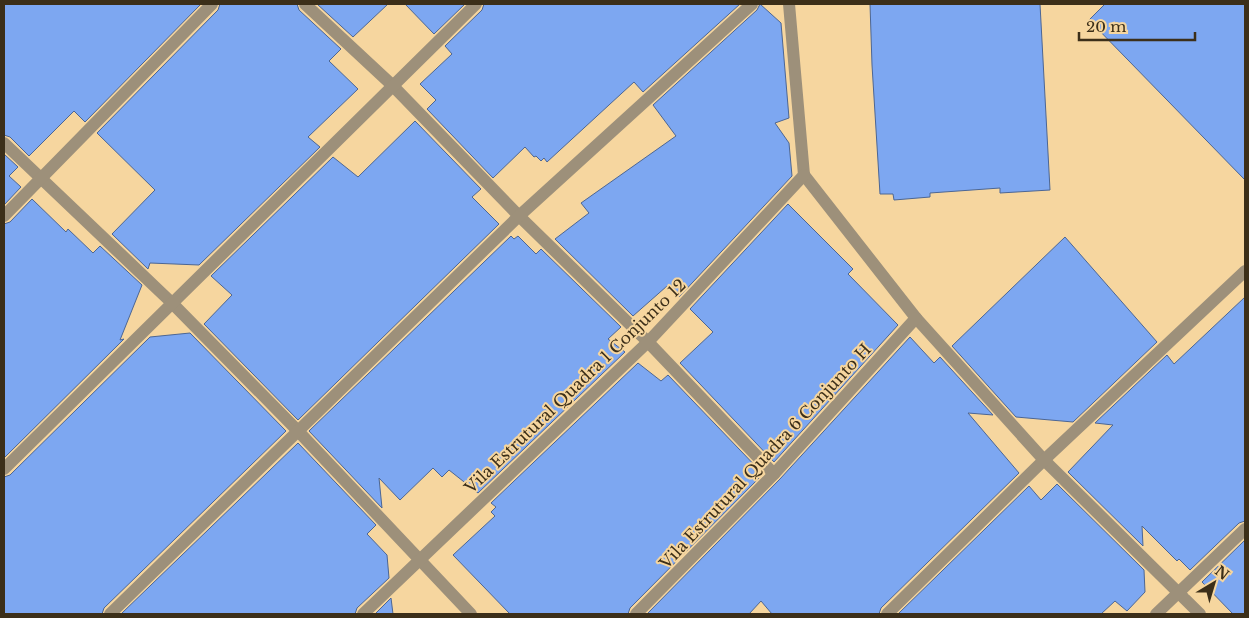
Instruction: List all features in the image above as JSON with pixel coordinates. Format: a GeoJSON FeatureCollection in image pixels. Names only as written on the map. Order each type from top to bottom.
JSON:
{"type":"FeatureCollection","features":[{"type":"Feature","properties":{"kind":"street"},"geometry":{"type":"LineString","coordinates":[[4,216],[212,4]]}},
{"type":"Feature","properties":{"kind":"street"},"geometry":{"type":"LineString","coordinates":[[305,4],[392,85],[519,216],[648,342],[774,474]]}},
{"type":"Feature","properties":{"kind":"street"},"geometry":{"type":"LineString","coordinates":[[4,469],[476,4]]}},
{"type":"Feature","properties":{"kind":"street"},"geometry":{"type":"LineString","coordinates":[[110,614],[519,216],[752,4]]}},
{"type":"Feature","properties":{"kind":"street"},"geometry":{"type":"LineString","coordinates":[[789,4],[804,175],[916,318],[1044,460],[1200,614]]}},
{"type":"Feature","properties":{"kind":"street"},"geometry":{"type":"LineString","coordinates":[[4,144],[172,303],[298,431],[471,614]]}},
{"type":"Feature","properties":{"kind":"street","name":"Vila Estrutural Quadra 1 Conjunto 12"},"geometry":{"type":"LineString","coordinates":[[362,614],[648,342],[804,175]]}},
{"type":"Feature","properties":{"kind":"street"},"geometry":{"type":"LineString","coordinates":[[886,614],[1044,460],[1245,271]]}},
{"type":"Feature","properties":{"kind":"street","name":"Vila Estrutural Quadra 6 Conjunto H"},"geometry":{"type":"LineString","coordinates":[[636,614],[774,474],[916,318]]}},
{"type":"Feature","properties":{"kind":"street"},"geometry":{"type":"LineString","coordinates":[[1156,614],[1245,529]]}},
{"type":"Feature","properties":{"kind":"building"},"geometry":{"type":"Polygon","coordinates":[[[4,4],[201,4],[85,122],[74,111],[29,156],[10,137],[4,135],[4,4]]]}},
{"type":"Feature","properties":{"kind":"building"},"geometry":{"type":"Polygon","coordinates":[[[220,4],[297,4],[299,10],[341,49],[329,61],[358,89],[308,137],[320,147],[199,265],[150,263],[148,269],[112,234],[155,190],[97,133],[218,10],[220,4]]]}},
{"type":"Feature","properties":{"kind":"building"},"geometry":{"type":"Polygon","coordinates":[[[317,4],[388,4],[353,37],[317,4]]]}},
{"type":"Feature","properties":{"kind":"building"},"geometry":{"type":"Polygon","coordinates":[[[405,4],[465,4],[434,34],[405,4]]]}},
{"type":"Feature","properties":{"kind":"building"},"geometry":{"type":"Polygon","coordinates":[[[484,4],[740,4],[643,92],[634,82],[547,162],[544,158],[541,161],[536,156],[534,157],[525,147],[493,178],[427,109],[436,100],[420,84],[452,54],[445,46],[482,10],[484,4]]]}},
{"type":"Feature","properties":{"kind":"building"},"geometry":{"type":"Polygon","coordinates":[[[760,4],[781,23],[789,118],[775,123],[789,143],[792,176],[679,297],[667,286],[633,316],[555,239],[589,213],[581,203],[676,136],[653,105],[757,10],[760,4]]]}},
{"type":"Feature","properties":{"kind":"building"},"geometry":{"type":"Polygon","coordinates":[[[870,4],[1040,4],[1050,190],[1000,193],[1000,188],[930,193],[930,197],[894,200],[893,194],[880,194],[870,4]]]}},
{"type":"Feature","properties":{"kind":"building"},"geometry":{"type":"Polygon","coordinates":[[[1105,4],[1245,4],[1245,180],[1089,20],[1105,4]]]}},
{"type":"Feature","properties":{"kind":"building"},"geometry":{"type":"Polygon","coordinates":[[[415,121],[481,189],[472,197],[499,224],[298,420],[204,324],[232,295],[211,276],[333,157],[358,177],[415,121]]]}},
{"type":"Feature","properties":{"kind":"building"},"geometry":{"type":"Polygon","coordinates":[[[4,154],[18,167],[9,176],[21,187],[4,205],[4,154]]]}},
{"type":"Feature","properties":{"kind":"building"},"geometry":{"type":"Polygon","coordinates":[[[32,199],[66,232],[68,229],[93,253],[100,246],[142,285],[120,340],[124,339],[4,458],[4,224],[10,222],[32,199]]]}},
{"type":"Feature","properties":{"kind":"building"},"geometry":{"type":"Polygon","coordinates":[[[788,204],[853,269],[848,274],[898,325],[774,462],[680,363],[713,332],[690,309],[788,204]]]}},
{"type":"Feature","properties":{"kind":"building"},"geometry":{"type":"Polygon","coordinates":[[[511,236],[514,239],[518,236],[536,254],[541,249],[621,327],[608,339],[625,352],[478,493],[449,470],[442,477],[433,468],[400,500],[379,478],[382,508],[309,431],[511,236]]]}},
{"type":"Feature","properties":{"kind":"building"},"geometry":{"type":"Polygon","coordinates":[[[1065,237],[1157,342],[1073,422],[1016,417],[952,346],[1065,237]]]}},
{"type":"Feature","properties":{"kind":"building"},"geometry":{"type":"Polygon","coordinates":[[[1245,297],[1245,521],[1239,523],[1190,570],[1179,559],[1177,561],[1142,526],[1143,546],[1068,472],[1113,425],[1095,423],[1167,355],[1174,364],[1245,297]]]}},
{"type":"Feature","properties":{"kind":"building"},"geometry":{"type":"Polygon","coordinates":[[[190,333],[286,431],[104,608],[102,614],[4,614],[4,477],[10,475],[150,337],[190,333]]]}},
{"type":"Feature","properties":{"kind":"building"},"geometry":{"type":"Polygon","coordinates":[[[910,337],[934,363],[940,357],[993,415],[968,413],[1019,473],[881,608],[879,614],[772,614],[761,601],[749,614],[647,614],[780,479],[910,337]]]}},
{"type":"Feature","properties":{"kind":"building"},"geometry":{"type":"Polygon","coordinates":[[[638,363],[661,381],[668,375],[763,474],[630,608],[628,614],[510,614],[453,555],[495,516],[491,512],[496,507],[491,503],[638,363]]]}},
{"type":"Feature","properties":{"kind":"building"},"geometry":{"type":"Polygon","coordinates":[[[298,443],[376,525],[367,534],[387,555],[389,578],[357,608],[355,614],[121,614],[298,443]]]}},
{"type":"Feature","properties":{"kind":"building"},"geometry":{"type":"Polygon","coordinates":[[[1057,484],[1144,570],[1145,592],[1127,611],[1115,601],[1101,614],[898,614],[1029,486],[1041,500],[1057,484]]]}},
{"type":"Feature","properties":{"kind":"building"},"geometry":{"type":"Polygon","coordinates":[[[1245,540],[1245,614],[1233,614],[1202,582],[1245,540]]]}},
{"type":"Feature","properties":{"kind":"building"},"geometry":{"type":"Polygon","coordinates":[[[391,598],[393,614],[375,614],[391,598]]]}}]}
